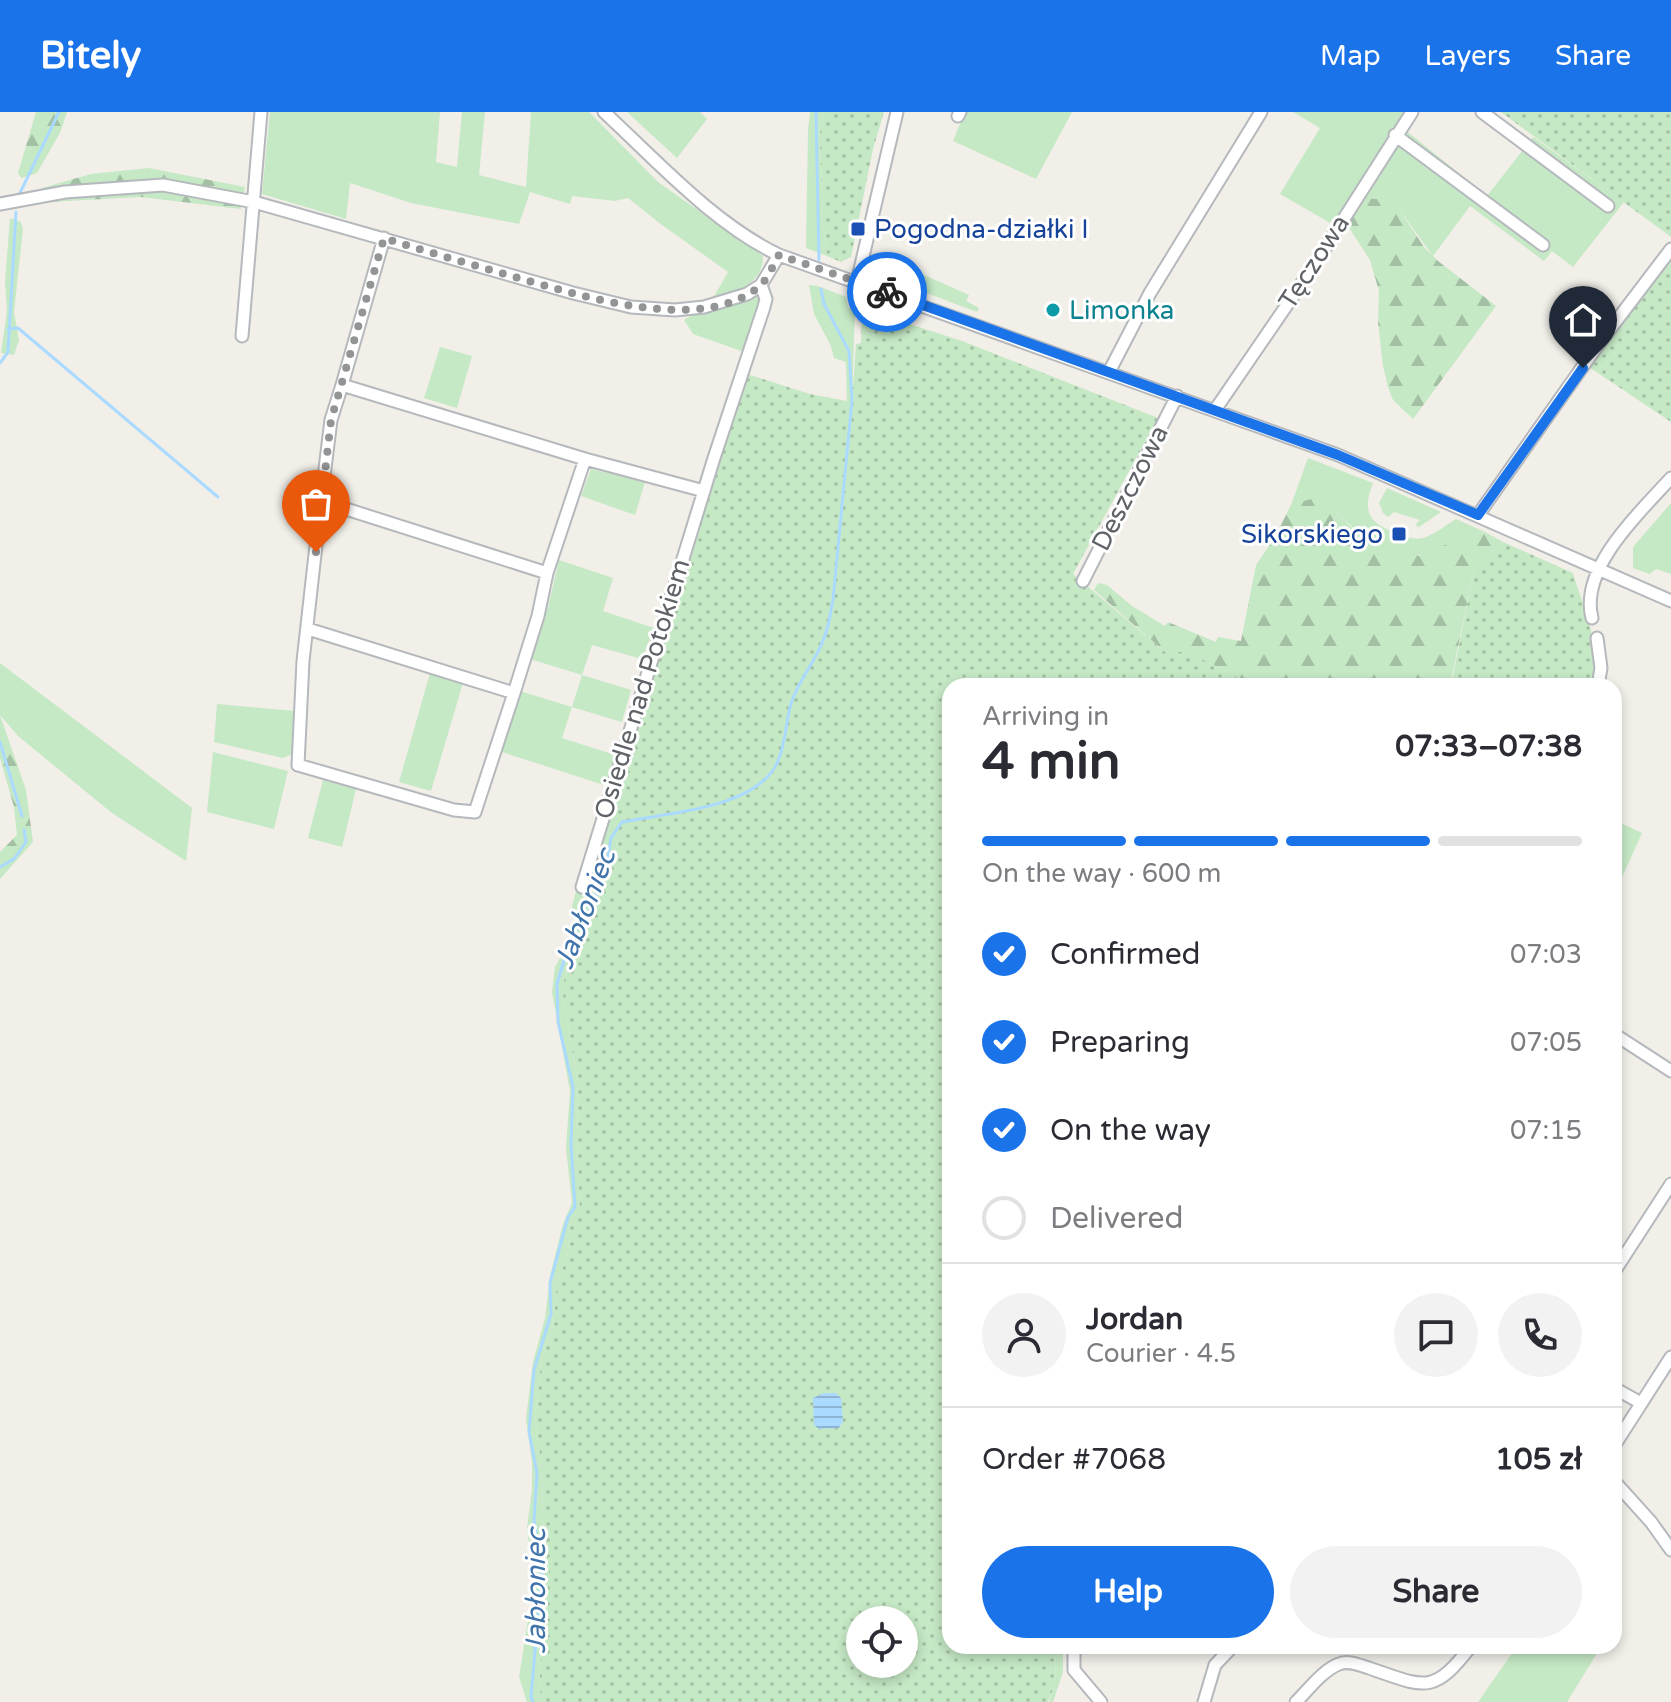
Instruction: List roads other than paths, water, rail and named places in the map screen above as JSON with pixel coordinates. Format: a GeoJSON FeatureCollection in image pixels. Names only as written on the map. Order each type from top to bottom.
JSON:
{"type":"FeatureCollection","features":[{"type":"Feature","properties":{"kind":"street"},"geometry":{"type":"LineString","coordinates":[[242,336],[261,112]]}},
{"type":"Feature","properties":{"kind":"street"},"geometry":{"type":"LineString","coordinates":[[604,112],[694,195],[740,232],[779,255],[1177,396],[1217,407],[1338,455],[1671,601]]}},
{"type":"Feature","properties":{"kind":"street"},"geometry":{"type":"LineString","coordinates":[[857,282],[897,112]]}},
{"type":"Feature","properties":{"kind":"street","name":"Tęczowa"},"geometry":{"type":"LineString","coordinates":[[1217,407],[1315,264],[1412,112]]}},
{"type":"Feature","properties":{"kind":"street"},"geometry":{"type":"LineString","coordinates":[[1482,112],[1608,206]]}},
{"type":"Feature","properties":{"kind":"street"},"geometry":{"type":"LineString","coordinates":[[1109,372],[1158,279],[1255,114]]}},
{"type":"Feature","properties":{"kind":"street"},"geometry":{"type":"LineString","coordinates":[[1395,135],[1543,245]]}},
{"type":"Feature","properties":{"kind":"street"},"geometry":{"type":"LineString","coordinates":[[0,204],[65,192],[163,185],[254,202],[561,290],[631,307],[675,310],[704,307],[747,294],[761,285],[779,255]]}},
{"type":"Feature","properties":{"kind":"street"},"geometry":{"type":"LineString","coordinates":[[384,238],[331,420],[303,661],[298,765],[454,810],[475,812],[585,459]]}},
{"type":"Feature","properties":{"kind":"street"},"geometry":{"type":"LineString","coordinates":[[1478,515],[1598,345],[1671,249]]}},
{"type":"Feature","properties":{"kind":"street","name":"Osiedle nad Potokiem"},"geometry":{"type":"LineString","coordinates":[[582,887],[746,356],[764,307],[766,299],[761,285]]}},
{"type":"Feature","properties":{"kind":"street"},"geometry":{"type":"LineString","coordinates":[[342,385],[585,459],[704,491]]}},
{"type":"Feature","properties":{"kind":"street","name":"Deszczowa"},"geometry":{"type":"LineString","coordinates":[[1083,581],[1177,396]]}},
{"type":"Feature","properties":{"kind":"street"},"geometry":{"type":"LineString","coordinates":[[1592,618],[1589,597],[1615,541],[1671,478]]}},
{"type":"Feature","properties":{"kind":"street"},"geometry":{"type":"LineString","coordinates":[[321,501],[547,573]]}},
{"type":"Feature","properties":{"kind":"street"},"geometry":{"type":"LineString","coordinates":[[308,629],[514,693]]}},
{"type":"Feature","properties":{"kind":"street"},"geometry":{"type":"LineString","coordinates":[[1597,638],[1599,678]]}},
{"type":"Feature","properties":{"kind":"street"},"geometry":{"type":"LineString","coordinates":[[1622,1039],[1671,1071]]}},
{"type":"Feature","properties":{"kind":"street"},"geometry":{"type":"LineString","coordinates":[[1622,1260],[1671,1184]]}},
{"type":"Feature","properties":{"kind":"street"},"geometry":{"type":"LineString","coordinates":[[1622,1433],[1671,1357]]}},
{"type":"Feature","properties":{"kind":"street"},"geometry":{"type":"LineString","coordinates":[[1622,1392],[1641,1403]]}},
{"type":"Feature","properties":{"kind":"street"},"geometry":{"type":"LineString","coordinates":[[1622,1495],[1671,1550]]}},
{"type":"Feature","properties":{"kind":"street"},"geometry":{"type":"LineString","coordinates":[[1074,1654],[1074,1670],[1101,1702]]}},
{"type":"Feature","properties":{"kind":"street"},"geometry":{"type":"LineString","coordinates":[[1204,1702],[1215,1665],[1225,1654]]}},
{"type":"Feature","properties":{"kind":"street"},"geometry":{"type":"LineString","coordinates":[[1296,1702],[1341,1663],[1354,1663],[1421,1684],[1436,1681],[1451,1672],[1465,1654]]}},
{"type":"Feature","properties":{"kind":"water"},"geometry":{"type":"Polygon","coordinates":[[[824,1393],[836,1393],[841,1398],[843,1421],[839,1428],[819,1429],[814,1425],[813,1398],[824,1393]]]}},
{"type":"Feature","properties":{"kind":"waterway"},"geometry":{"type":"LineString","coordinates":[[19,195],[59,112]]}},
{"type":"Feature","properties":{"kind":"waterway","name":"Jabłoniec"},"geometry":{"type":"LineString","coordinates":[[816,112],[819,260]]}},
{"type":"Feature","properties":{"kind":"waterway"},"geometry":{"type":"LineString","coordinates":[[0,363],[8,352],[16,212]]}},
{"type":"Feature","properties":{"kind":"waterway","name":"Jabłoniec"},"geometry":{"type":"LineString","coordinates":[[533,1702],[542,1570],[534,1520],[537,1473],[529,1432],[534,1370],[551,1314],[550,1283],[568,1217],[575,1207],[571,1144],[573,1087],[558,1022],[557,984],[570,940],[591,907],[606,869],[611,838],[622,822],[685,812],[730,800],[766,778],[777,763],[793,698],[821,646],[828,626],[852,400],[849,351],[824,304],[821,289]]}},
{"type":"Feature","properties":{"kind":"waterway"},"geometry":{"type":"LineString","coordinates":[[8,329],[18,328],[218,497]]}},
{"type":"Feature","properties":{"kind":"waterway"},"geometry":{"type":"LineString","coordinates":[[0,742],[22,816]]}},
{"type":"Feature","properties":{"kind":"waterway"},"geometry":{"type":"LineString","coordinates":[[0,867],[14,859],[26,842],[24,830]]}},
{"type":"Feature","properties":{"kind":"place","name":"Pogodna-działki I"},"geometry":{"type":"Point","coordinates":[858,229]}},
{"type":"Feature","properties":{"kind":"place","name":"Limonka"},"geometry":{"type":"Point","coordinates":[1053,310]}},
{"type":"Feature","properties":{"kind":"place","name":"Sikorskiego"},"geometry":{"type":"Point","coordinates":[1399,534]}}]}
